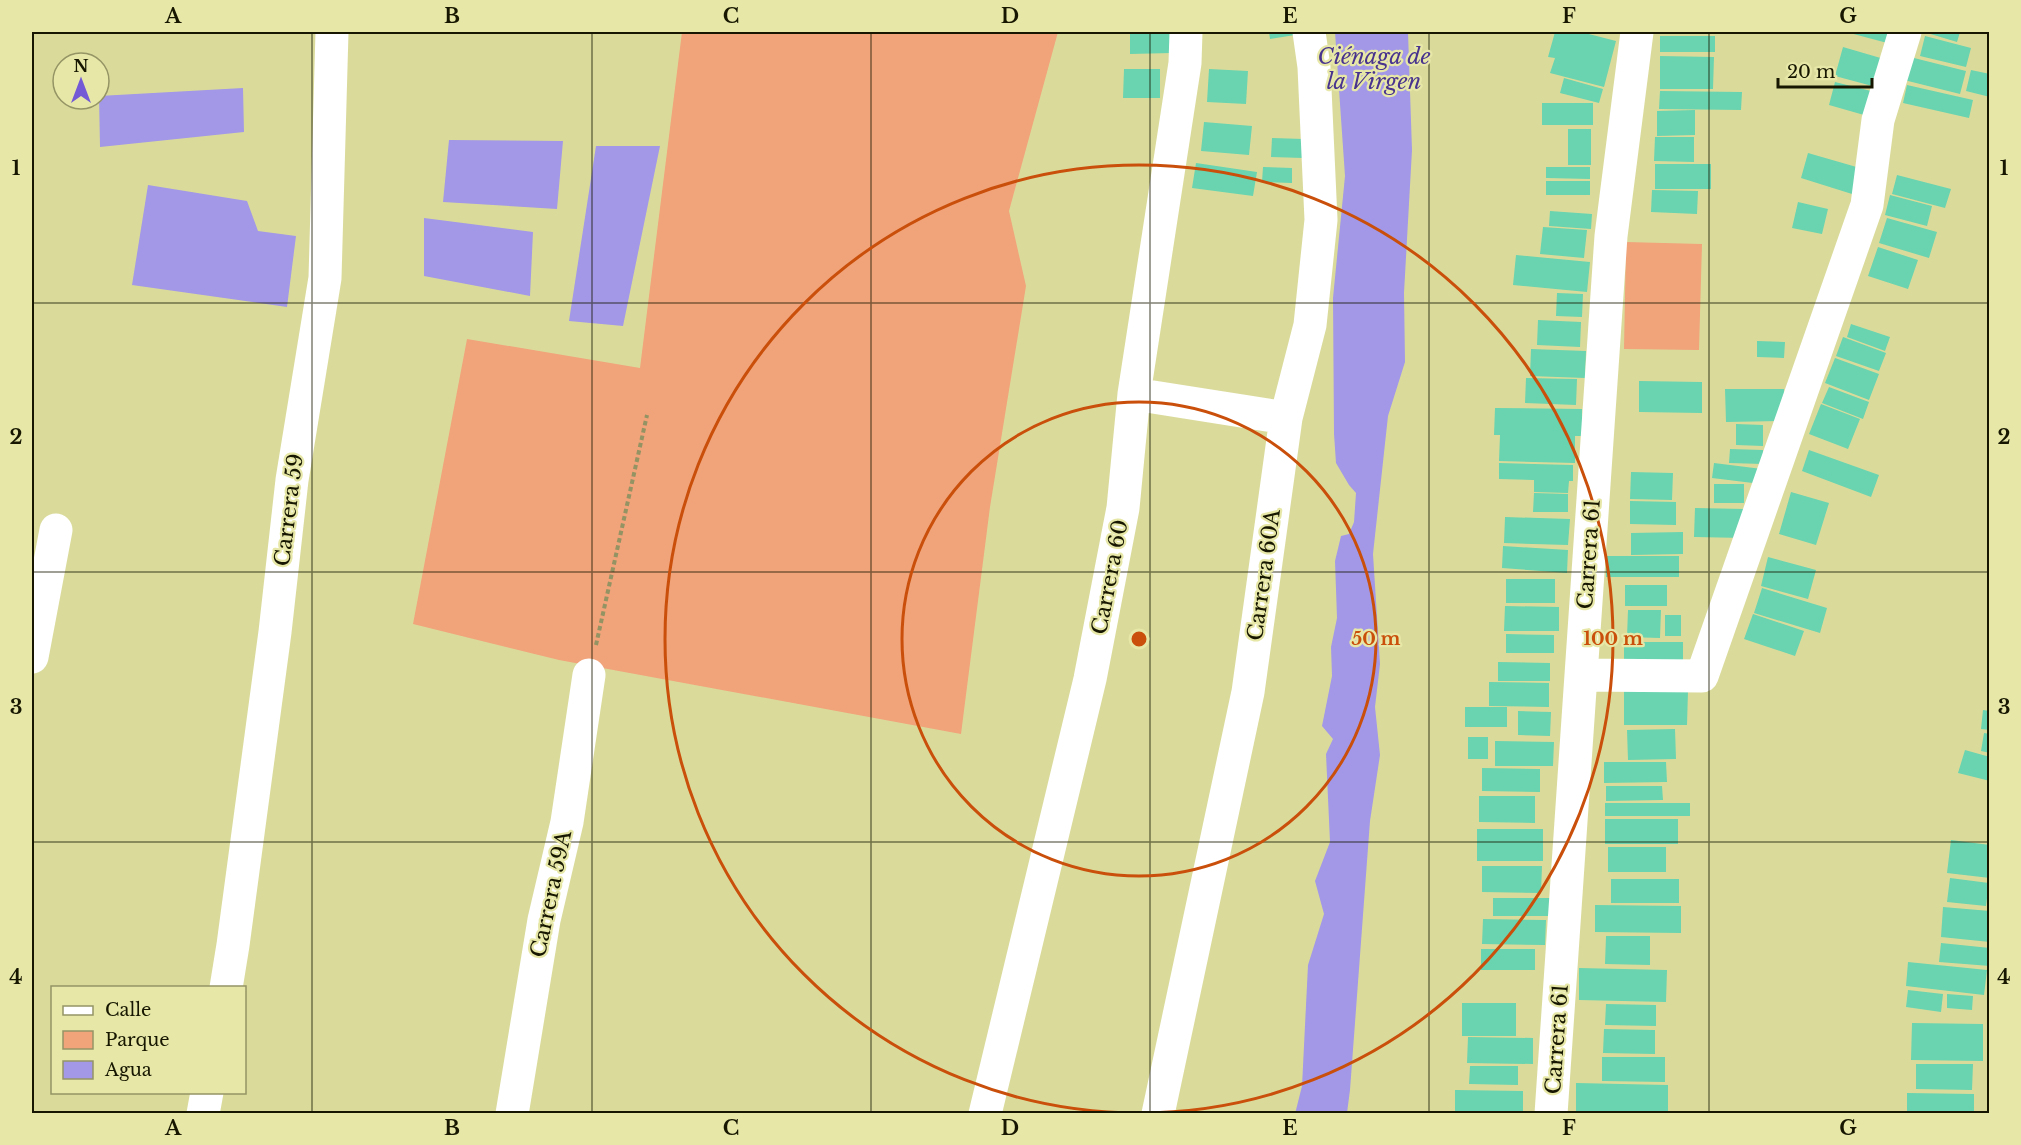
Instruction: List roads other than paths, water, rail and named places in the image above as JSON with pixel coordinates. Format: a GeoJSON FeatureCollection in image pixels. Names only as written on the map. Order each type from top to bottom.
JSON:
{"type":"FeatureCollection","features":[{"type":"Feature","properties":{"kind":"street","name":"Carrera 59"},"geometry":{"type":"LineString","coordinates":[[226,986],[276,632],[292,480],[325,279],[332,32]]}},
{"type":"Feature","properties":{"kind":"street","name":"Carrera 60"},"geometry":{"type":"LineString","coordinates":[[984,1113],[1090,679],[1123,508],[1134,394],[1185,63],[1186,32]]}},
{"type":"Feature","properties":{"kind":"street","name":"Carrera 60A"},"geometry":{"type":"LineString","coordinates":[[1158,1113],[1248,692],[1286,418],[1310,325],[1321,220],[1314,67],[1308,32]]}},
{"type":"Feature","properties":{"kind":"street","name":"Carrera 61"},"geometry":{"type":"LineString","coordinates":[[1551,1113],[1611,236],[1637,32]]}},
{"type":"Feature","properties":{"kind":"street"},"geometry":{"type":"LineString","coordinates":[[1581,675],[1702,676],[1867,205],[1878,120],[1905,32]]}},
{"type":"Feature","properties":{"kind":"street"},"geometry":{"type":"LineString","coordinates":[[1134,394],[1286,418]]}},
{"type":"Feature","properties":{"kind":"street"},"geometry":{"type":"LineString","coordinates":[[32,657],[56,530]]}},
{"type":"Feature","properties":{"kind":"street","name":"Carrera 59A"},"geometry":{"type":"LineString","coordinates":[[512,1113],[544,920],[567,822],[589,675]]}},
{"type":"Feature","properties":{"kind":"street"},"geometry":{"type":"LineString","coordinates":[[203,1113],[207,1094]]}},
{"type":"Feature","properties":{"kind":"water","name":"Ciénaga de la Virgen"},"geometry":{"type":"Polygon","coordinates":[[[1335,32],[1408,32],[1412,150],[1404,293],[1405,362],[1388,416],[1373,554],[1380,664],[1375,707],[1380,755],[1370,821],[1347,1113],[1295,1114],[1302,1086],[1308,965],[1324,914],[1315,881],[1330,842],[1326,754],[1333,739],[1322,726],[1332,676],[1331,647],[1337,618],[1335,561],[1341,536],[1349,534],[1354,522],[1356,493],[1336,463],[1334,434],[1333,298],[1345,176],[1335,32]]]}},
{"type":"Feature","properties":{"kind":"water"},"geometry":{"type":"Polygon","coordinates":[[[243,88],[244,132],[100,147],[99,111],[111,111],[111,95],[243,88]]]}},
{"type":"Feature","properties":{"kind":"water"},"geometry":{"type":"Polygon","coordinates":[[[449,140],[563,141],[557,209],[443,202],[449,140]]]}},
{"type":"Feature","properties":{"kind":"water"},"geometry":{"type":"Polygon","coordinates":[[[596,146],[660,146],[623,326],[569,321],[596,146]]]}},
{"type":"Feature","properties":{"kind":"water"},"geometry":{"type":"Polygon","coordinates":[[[148,185],[247,201],[258,231],[296,236],[287,307],[132,285],[148,185]]]}},
{"type":"Feature","properties":{"kind":"water"},"geometry":{"type":"Polygon","coordinates":[[[424,218],[533,232],[530,296],[424,276],[424,218]]]}}]}
